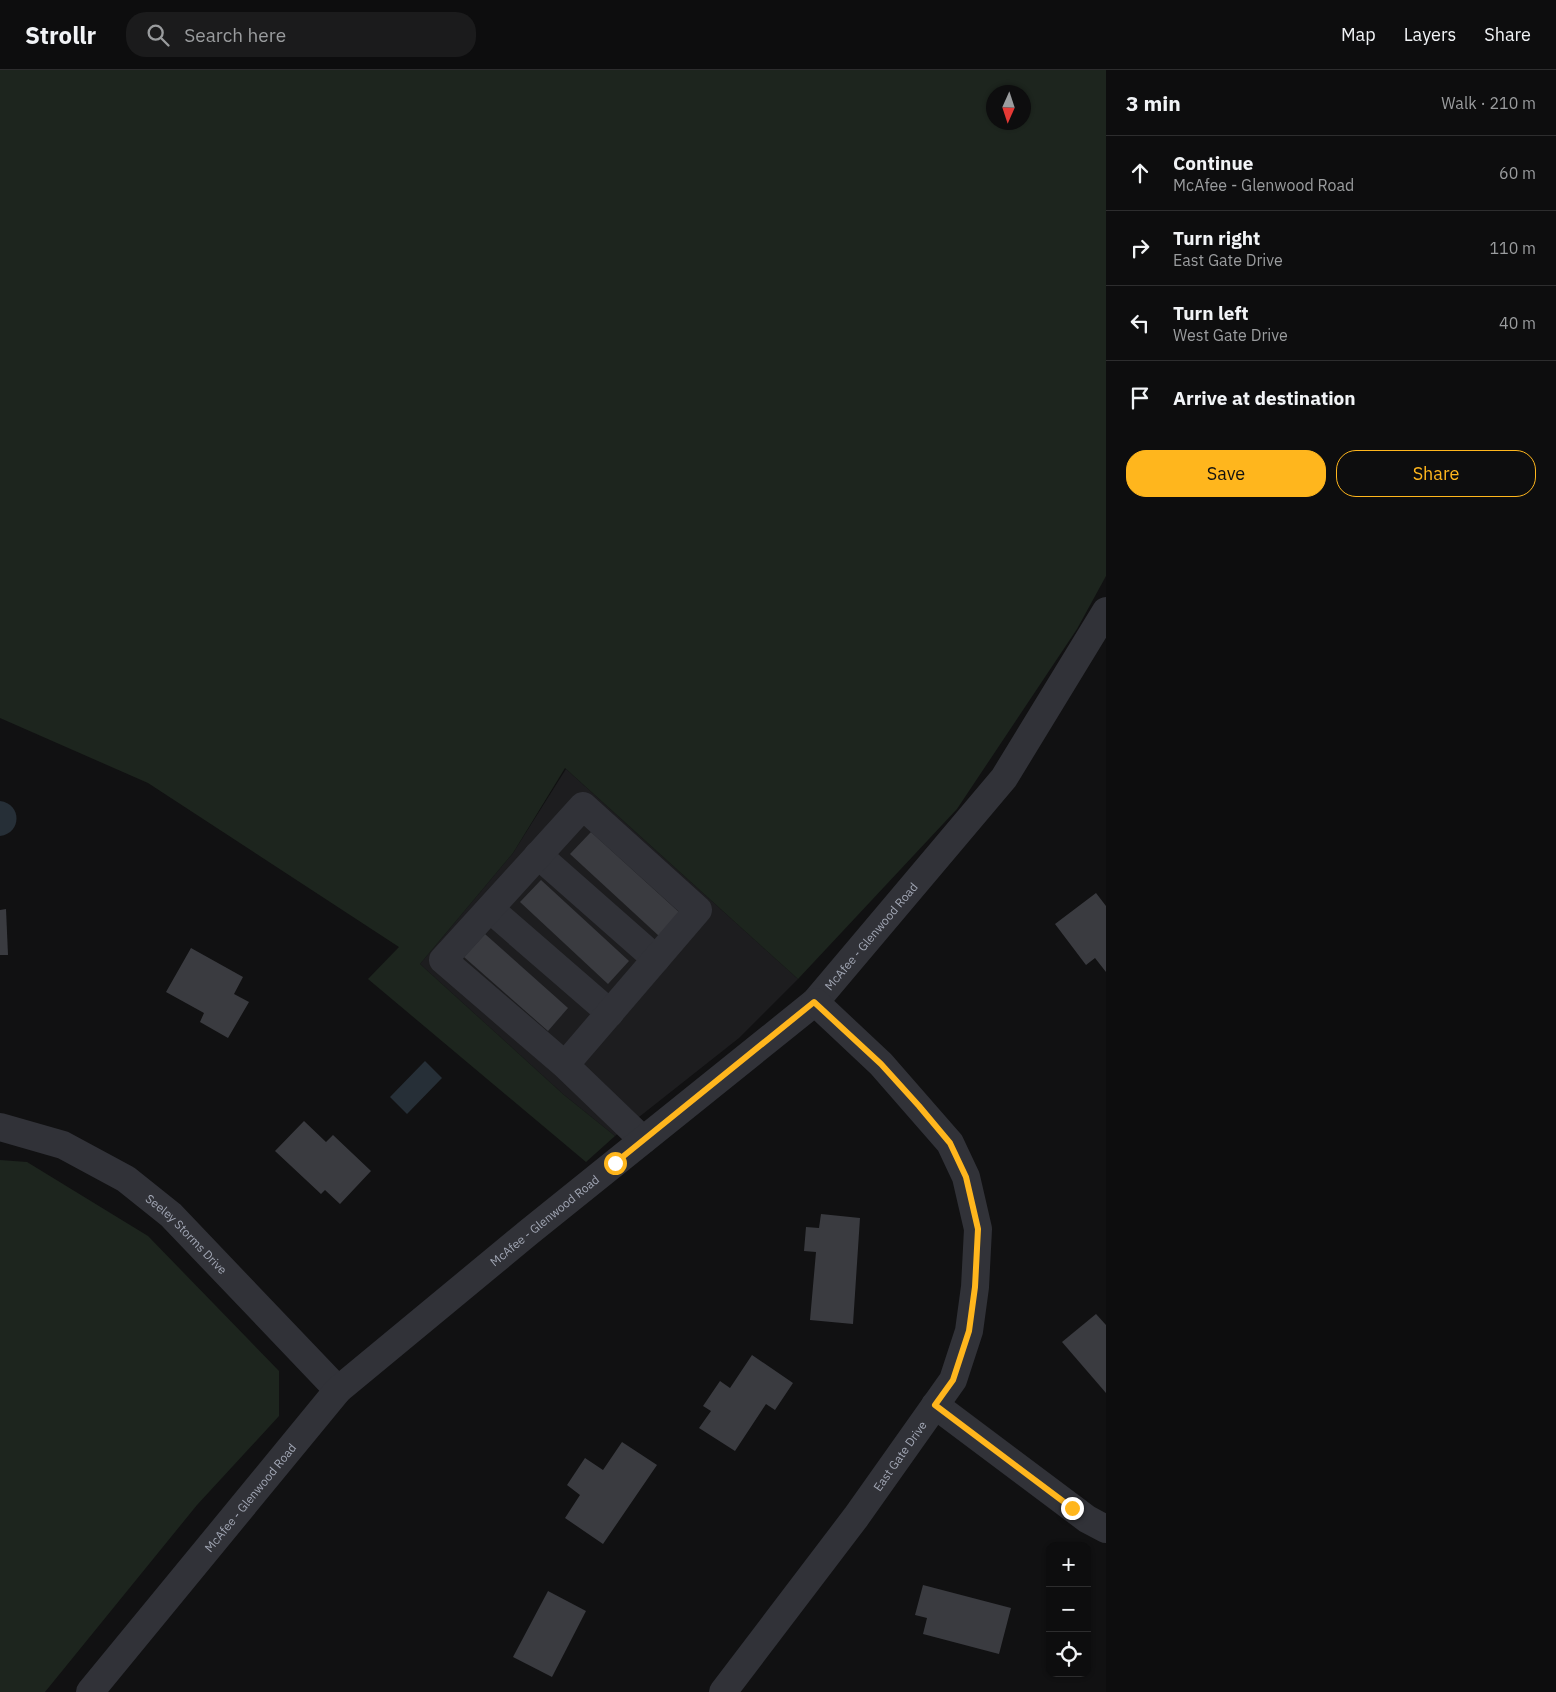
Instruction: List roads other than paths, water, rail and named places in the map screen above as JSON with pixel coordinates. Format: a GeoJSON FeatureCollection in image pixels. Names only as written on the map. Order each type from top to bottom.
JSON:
{"type":"FeatureCollection","features":[{"type":"Feature","properties":{"kind":"street","name":"McAfee - Glenwood Road"},"geometry":{"type":"LineString","coordinates":[[90,1692],[338,1390],[814,1002],[1004,778],[1106,611]]}},
{"type":"Feature","properties":{"kind":"street"},"geometry":{"type":"LineString","coordinates":[[564,1065],[698,910],[582,806],[443,960],[564,1065],[644,1140]]}},
{"type":"Feature","properties":{"kind":"street"},"geometry":{"type":"LineString","coordinates":[[538,855],[656,959]]}},
{"type":"Feature","properties":{"kind":"street"},"geometry":{"type":"LineString","coordinates":[[490,908],[610,1013]]}},
{"type":"Feature","properties":{"kind":"street","name":"East Gate Drive"},"geometry":{"type":"LineString","coordinates":[[723,1692],[856,1517],[953,1380],[969,1331],[975,1287],[978,1229],[966,1177],[950,1143],[881,1064],[814,1002]]}},
{"type":"Feature","properties":{"kind":"street","name":"Seeley Storms Drive"},"geometry":{"type":"LineString","coordinates":[[0,1127],[63,1145],[126,1179],[171,1215],[338,1390]]}},
{"type":"Feature","properties":{"kind":"street"},"geometry":{"type":"LineString","coordinates":[[935,1405],[1087,1519],[1106,1529]]}}]}
